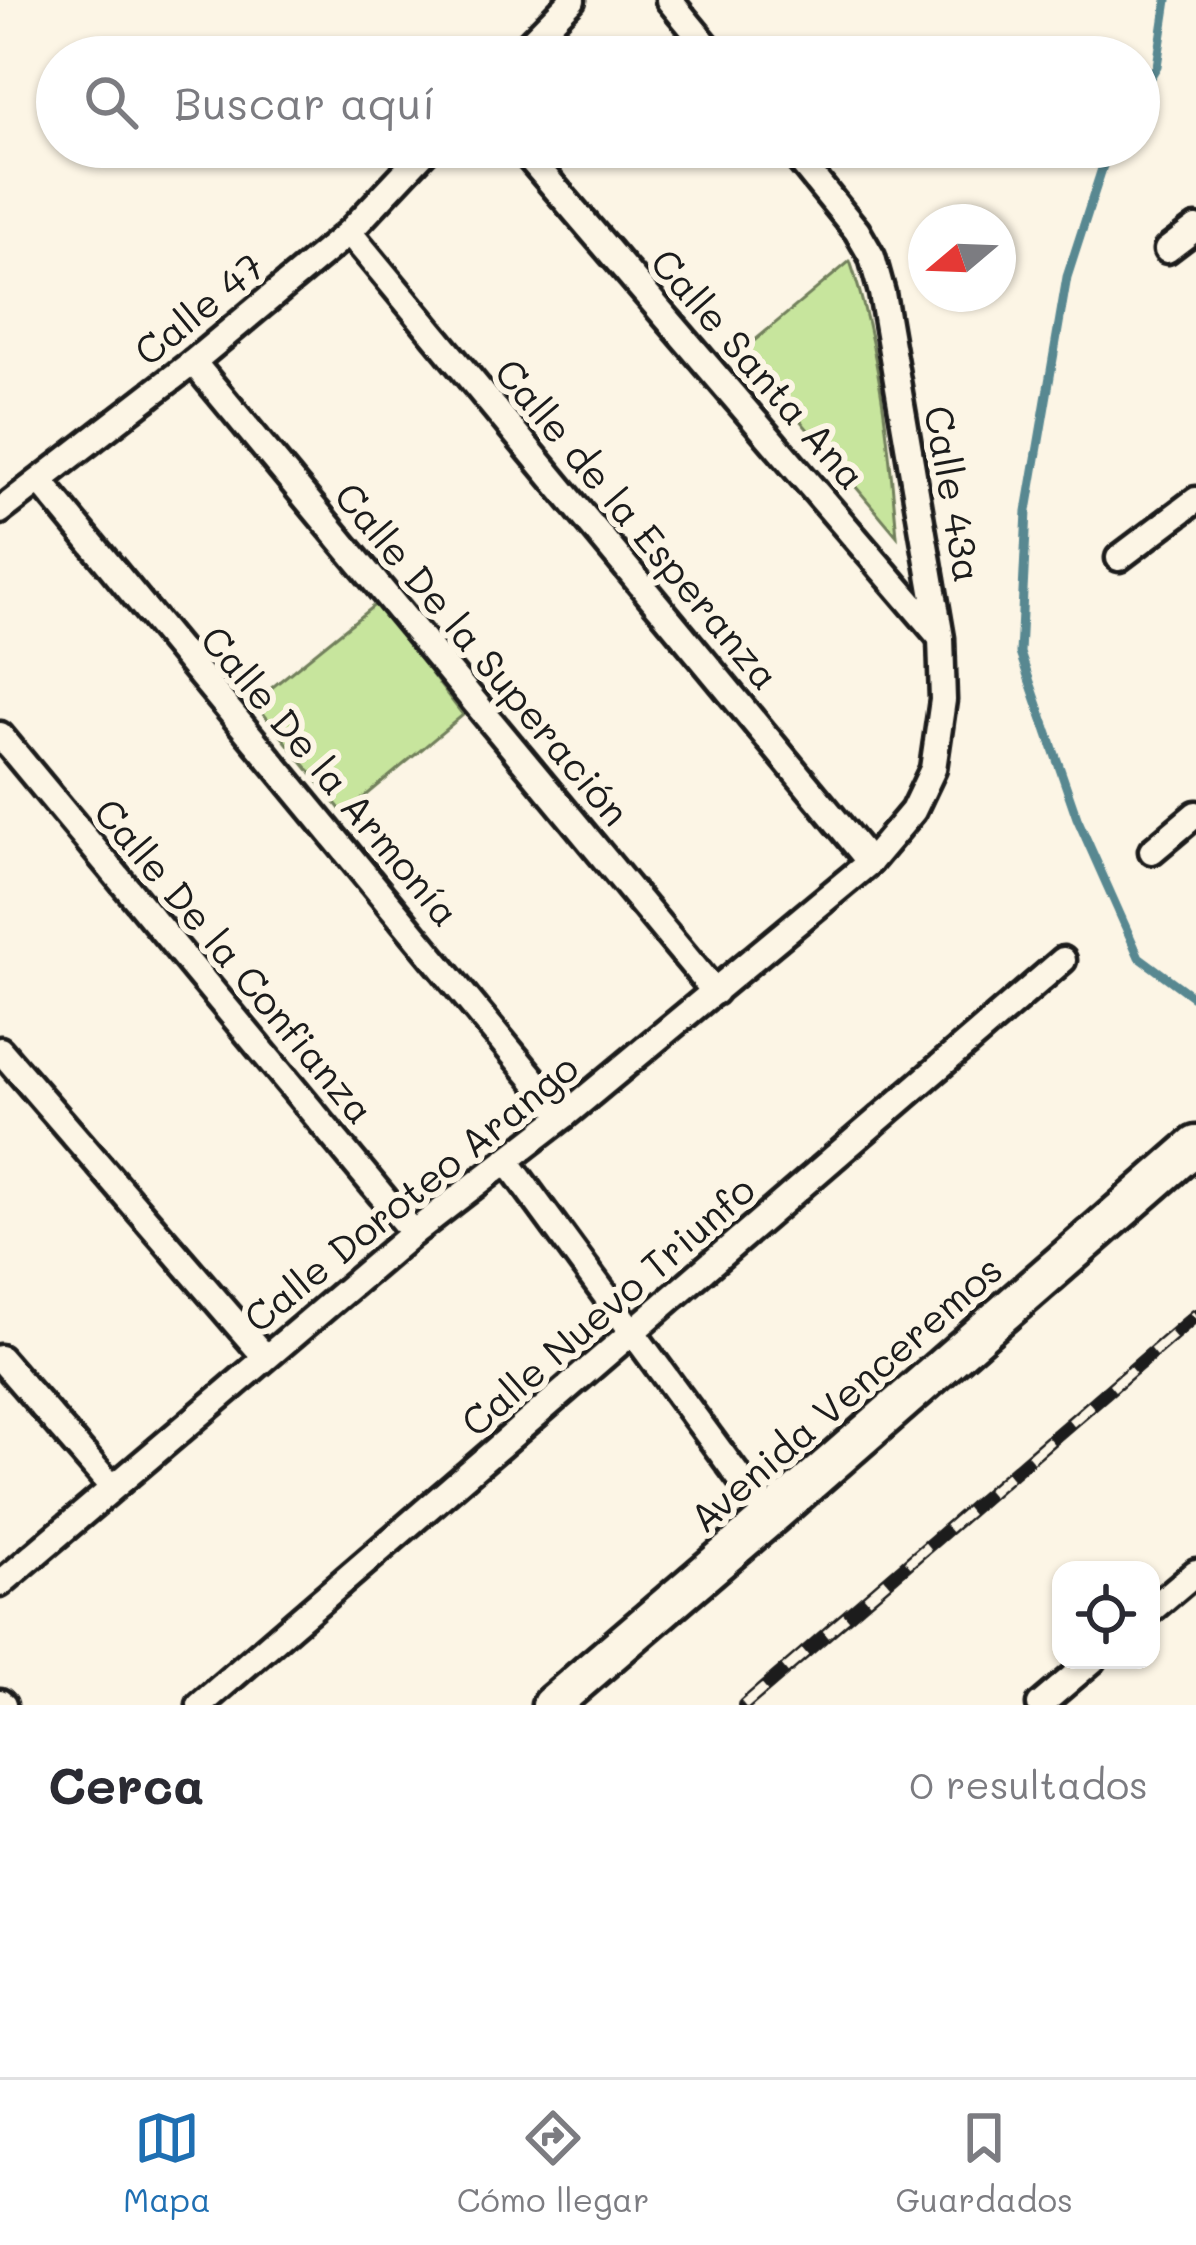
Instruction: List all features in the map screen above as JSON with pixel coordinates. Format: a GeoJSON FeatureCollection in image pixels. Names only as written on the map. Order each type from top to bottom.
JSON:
{"type":"FeatureCollection","features":[{"type":"Feature","properties":{"kind":"street"},"geometry":{"type":"LineString","coordinates":[[537,36],[572,0]]}},
{"type":"Feature","properties":{"kind":"street"},"geometry":{"type":"LineString","coordinates":[[669,0],[699,36]]}},
{"type":"Feature","properties":{"kind":"street","name":"Calle 47"},"geometry":{"type":"LineString","coordinates":[[0,512],[193,362],[349,232],[409,168]]}},
{"type":"Feature","properties":{"kind":"street","name":"Calle Santa Ana"},"geometry":{"type":"LineString","coordinates":[[538,168],[941,638]]}},
{"type":"Feature","properties":{"kind":"street","name":"Calle 43a"},"geometry":{"type":"LineString","coordinates":[[806,168],[872,257],[941,638],[943,700],[933,769],[913,811],[869,862]]}},
{"type":"Feature","properties":{"kind":"street"},"geometry":{"type":"LineString","coordinates":[[1166,250],[1196,228]]}},
{"type":"Feature","properties":{"kind":"street","name":"Calle de la Esperanza"},"geometry":{"type":"LineString","coordinates":[[349,232],[869,862]]}},
{"type":"Feature","properties":{"kind":"street","name":"Calle De la Superación"},"geometry":{"type":"LineString","coordinates":[[193,362],[716,992]]}},
{"type":"Feature","properties":{"kind":"street","name":"Calle De la Armonía"},"geometry":{"type":"LineString","coordinates":[[40,481],[564,1116]]}},
{"type":"Feature","properties":{"kind":"street"},"geometry":{"type":"LineString","coordinates":[[1119,558],[1196,500]]}},
{"type":"Feature","properties":{"kind":"street","name":"Calle De la Confianza"},"geometry":{"type":"LineString","coordinates":[[0,736],[413,1233]]}},
{"type":"Feature","properties":{"kind":"street"},"geometry":{"type":"LineString","coordinates":[[1152,851],[1196,814]]}},
{"type":"Feature","properties":{"kind":"street","name":"Calle Doroteo Arango"},"geometry":{"type":"LineString","coordinates":[[0,1584],[413,1233],[564,1116],[869,862]]}},
{"type":"Feature","properties":{"kind":"street","name":"Calle Nuevo Triunfo"},"geometry":{"type":"LineString","coordinates":[[200,1705],[1063,960]]}},
{"type":"Feature","properties":{"kind":"street"},"geometry":{"type":"LineString","coordinates":[[0,1050],[265,1358]]}},
{"type":"Feature","properties":{"kind":"street","name":"Avenida Venceremos"},"geometry":{"type":"LineString","coordinates":[[550,1705],[1196,1144]]}},
{"type":"Feature","properties":{"kind":"street"},"geometry":{"type":"LineString","coordinates":[[507,1161],[770,1518]]}},
{"type":"Feature","properties":{"kind":"street"},"geometry":{"type":"LineString","coordinates":[[0,1358],[112,1487]]}},
{"type":"Feature","properties":{"kind":"street"},"geometry":{"type":"LineString","coordinates":[[1160,1602],[1196,1571]]}},
{"type":"Feature","properties":{"kind":"street"},"geometry":{"type":"LineString","coordinates":[[1043,1704],[1083,1669]]}},
{"type":"Feature","properties":{"kind":"green space"},"geometry":{"type":"Polygon","coordinates":[[[850,261],[876,362],[897,536],[742,351],[850,261]]]}},
{"type":"Feature","properties":{"kind":"green space"},"geometry":{"type":"Polygon","coordinates":[[[377,603],[463,715],[344,814],[254,702],[377,603]]]}},
{"type":"Feature","properties":{"kind":"waterway"},"geometry":{"type":"LineString","coordinates":[[1160,46],[1167,0]]}},
{"type":"Feature","properties":{"kind":"waterway"},"geometry":{"type":"LineString","coordinates":[[1102,168],[1067,277],[1027,511],[1020,653],[1077,818],[1139,957],[1196,999]]}},
{"type":"Feature","properties":{"kind":"railway"},"geometry":{"type":"LineString","coordinates":[[744,1705],[1196,1315]]}}]}
